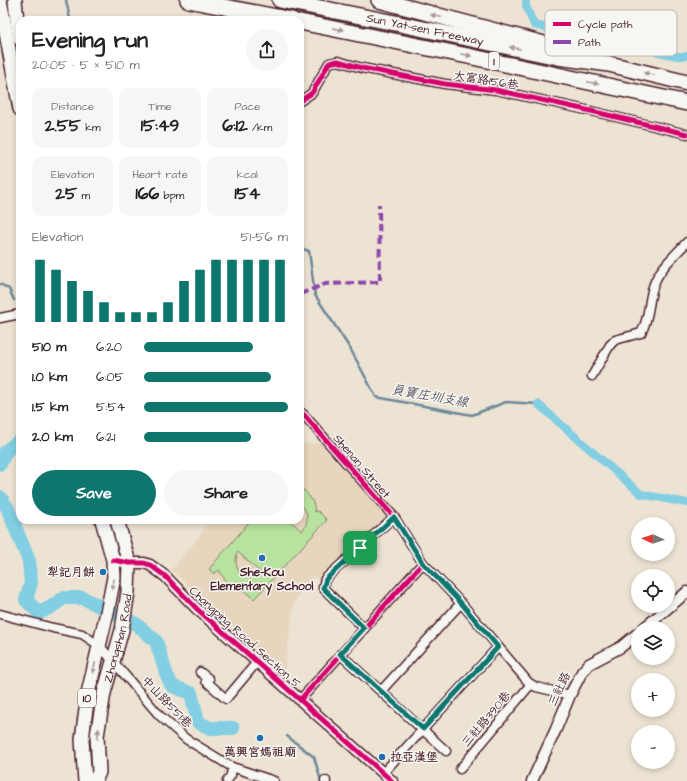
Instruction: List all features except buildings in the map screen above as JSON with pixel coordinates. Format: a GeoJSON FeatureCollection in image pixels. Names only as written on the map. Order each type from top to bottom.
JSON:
{"type":"FeatureCollection","features":[{"type":"Feature","properties":{"kind":"highway"},"geometry":{"type":"LineString","coordinates":[[188,0],[271,16]]}},
{"type":"Feature","properties":{"kind":"highway","name":"Sun Yat-sen Freeway"},"geometry":{"type":"LineString","coordinates":[[280,0],[545,54]]}},
{"type":"Feature","properties":{"kind":"highway"},"geometry":{"type":"LineString","coordinates":[[379,0],[545,45]]}},
{"type":"Feature","properties":{"kind":"highway","name":"Sun Yat-sen Freeway"},"geometry":{"type":"LineString","coordinates":[[304,23],[687,103]]}},
{"type":"Feature","properties":{"kind":"highway","name":"Sun Yat-sen Freeway"},"geometry":{"type":"LineString","coordinates":[[553,56],[608,64],[687,83]]}},
{"type":"Feature","properties":{"kind":"highway"},"geometry":{"type":"LineString","coordinates":[[582,56],[608,64]]}},
{"type":"Feature","properties":{"kind":"main road"},"geometry":{"type":"LineString","coordinates":[[0,0],[16,87]]}},
{"type":"Feature","properties":{"kind":"main road"},"geometry":{"type":"LineString","coordinates":[[15,0],[16,21]]}},
{"type":"Feature","properties":{"kind":"main road","name":"Zhongshan Road"},"geometry":{"type":"LineString","coordinates":[[85,776],[82,740],[85,716],[89,689],[100,646],[114,577],[113,560],[103,524]]}},
{"type":"Feature","properties":{"kind":"main road","name":"Zhongshan Road"},"geometry":{"type":"LineString","coordinates":[[99,778],[97,736],[104,694],[124,619],[128,592],[129,562],[118,524]]}},
{"type":"Feature","properties":{"kind":"main road","name":"10"},"geometry":{"type":"LineString","coordinates":[[85,776],[99,778]]}},
{"type":"Feature","properties":{"kind":"street","name":"大富路156巷"},"geometry":{"type":"LineString","coordinates":[[304,98],[312,93],[329,63],[338,62],[445,84],[496,90],[687,134]]}},
{"type":"Feature","properties":{"kind":"street"},"geometry":{"type":"LineString","coordinates":[[592,376],[610,345],[615,340],[641,333],[645,326],[654,283],[661,270],[687,242]]}},
{"type":"Feature","properties":{"kind":"street"},"geometry":{"type":"LineString","coordinates":[[0,318],[16,315]]}},
{"type":"Feature","properties":{"kind":"street","name":"Shenan Street"},"geometry":{"type":"LineString","coordinates":[[304,415],[394,517],[423,563],[461,603],[531,684]]}},
{"type":"Feature","properties":{"kind":"street"},"geometry":{"type":"LineString","coordinates":[[364,628],[323,588],[326,579],[394,517]]}},
{"type":"Feature","properties":{"kind":"street","name":"Changping Road Section 5"},"geometry":{"type":"LineString","coordinates":[[113,560],[144,563],[150,565],[165,576],[197,609],[392,781]]}},
{"type":"Feature","properties":{"kind":"street"},"geometry":{"type":"LineString","coordinates":[[300,700],[423,563]]}},
{"type":"Feature","properties":{"kind":"street"},"geometry":{"type":"LineString","coordinates":[[652,621],[687,592]]}},
{"type":"Feature","properties":{"kind":"street"},"geometry":{"type":"LineString","coordinates":[[382,692],[461,603]]}},
{"type":"Feature","properties":{"kind":"street","name":"中山路551巷"},"geometry":{"type":"LineString","coordinates":[[0,614],[52,628],[82,634],[100,646],[159,715],[186,739],[232,767],[274,781]]}},
{"type":"Feature","properties":{"kind":"street","name":"三社路"},"geometry":{"type":"LineString","coordinates":[[532,781],[570,695],[582,672],[590,664],[621,647],[631,639]]}},
{"type":"Feature","properties":{"kind":"street"},"geometry":{"type":"LineString","coordinates":[[383,773],[498,647]]}},
{"type":"Feature","properties":{"kind":"street"},"geometry":{"type":"LineString","coordinates":[[340,654],[446,751]]}},
{"type":"Feature","properties":{"kind":"street"},"geometry":{"type":"LineString","coordinates":[[200,672],[209,679],[206,681],[226,699],[257,662]]}},
{"type":"Feature","properties":{"kind":"street"},"geometry":{"type":"LineString","coordinates":[[531,684],[570,695]]}},
{"type":"Feature","properties":{"kind":"street","name":"三社路390巷"},"geometry":{"type":"LineString","coordinates":[[460,769],[531,684]]}},
{"type":"Feature","properties":{"kind":"street"},"geometry":{"type":"LineString","coordinates":[[227,781],[231,775],[232,767]]}},
{"type":"Feature","properties":{"kind":"shaded area","name":"She-Kou Elementary School"},"geometry":{"type":"Polygon","coordinates":[[[320,443],[388,518],[319,581],[314,576],[299,594],[294,604],[284,673],[171,570],[208,524],[304,524],[304,444],[320,443]]]}},
{"type":"Feature","properties":{"kind":"green space"},"geometry":{"type":"Polygon","coordinates":[[[304,490],[312,500],[315,512],[318,511],[327,520],[254,599],[243,590],[229,584],[219,570],[214,574],[209,569],[248,524],[294,524],[302,531],[307,520],[304,490]],[[238,552],[237,553],[236,560],[238,570],[241,573],[250,577],[262,575],[238,552]]]}},
{"type":"Feature","properties":{"kind":"waterway","name":"員寶庄圳支線"},"geometry":{"type":"LineString","coordinates":[[66,0],[69,16]]}},
{"type":"Feature","properties":{"kind":"waterway"},"geometry":{"type":"LineString","coordinates":[[526,0],[526,6],[534,25],[545,27]]}},
{"type":"Feature","properties":{"kind":"waterway"},"geometry":{"type":"LineString","coordinates":[[677,56],[687,56]]}},
{"type":"Feature","properties":{"kind":"waterway","name":"員寶庄圳支線"},"geometry":{"type":"LineString","coordinates":[[304,249],[309,251],[315,295],[351,350],[376,397],[472,415],[506,402],[538,404]]}},
{"type":"Feature","properties":{"kind":"waterway"},"geometry":{"type":"LineString","coordinates":[[0,284],[9,289],[14,300]]}},
{"type":"Feature","properties":{"kind":"waterway","name":"員寶庄圳支線"},"geometry":{"type":"LineString","coordinates":[[538,404],[641,494],[687,503]]}},
{"type":"Feature","properties":{"kind":"waterway"},"geometry":{"type":"LineString","coordinates":[[0,464],[6,451],[16,443]]}},
{"type":"Feature","properties":{"kind":"waterway"},"geometry":{"type":"LineString","coordinates":[[0,497],[7,507],[29,561],[31,583],[26,600],[39,613],[64,598],[83,598],[136,624],[156,641],[166,673],[172,686],[191,693],[198,722],[210,728],[233,728]]}},
{"type":"Feature","properties":{"kind":"waterway"},"geometry":{"type":"LineString","coordinates":[[287,736],[314,757],[321,781]]}},
{"type":"Feature","properties":{"kind":"marked path"},"geometry":{"type":"LineString","coordinates":[[304,292],[325,284],[380,282],[379,204]]}},
{"type":"Feature","properties":{"kind":"cycle path"},"geometry":{"type":"LineString","coordinates":[[304,98],[312,93],[329,63],[338,61],[362,68],[445,84],[496,90],[687,134]]}},
{"type":"Feature","properties":{"kind":"cycle path"},"geometry":{"type":"LineString","coordinates":[[300,700],[423,563],[394,517],[304,415]]}},
{"type":"Feature","properties":{"kind":"cycle path"},"geometry":{"type":"LineString","coordinates":[[113,560],[129,563],[144,563],[150,565],[165,576],[197,609],[392,781]]}},
{"type":"Feature","properties":{"kind":"place","name":"She-Kou Elementary School"},"geometry":{"type":"Point","coordinates":[262,558]}},
{"type":"Feature","properties":{"kind":"place","name":"犁記月餅"},"geometry":{"type":"Point","coordinates":[103,572]}},
{"type":"Feature","properties":{"kind":"place","name":"萬興宮媽祖廟"},"geometry":{"type":"Point","coordinates":[260,738]}},
{"type":"Feature","properties":{"kind":"place","name":"拉亞漢堡"},"geometry":{"type":"Point","coordinates":[382,757]}},
{"type":"Feature","properties":{"kind":"route"},"geometry":{"type":"LineString","coordinates":[[394,517],[423,563],[461,603],[498,647],[423,729],[340,654],[364,628],[323,588],[326,579],[360,548],[394,517]]}}]}
